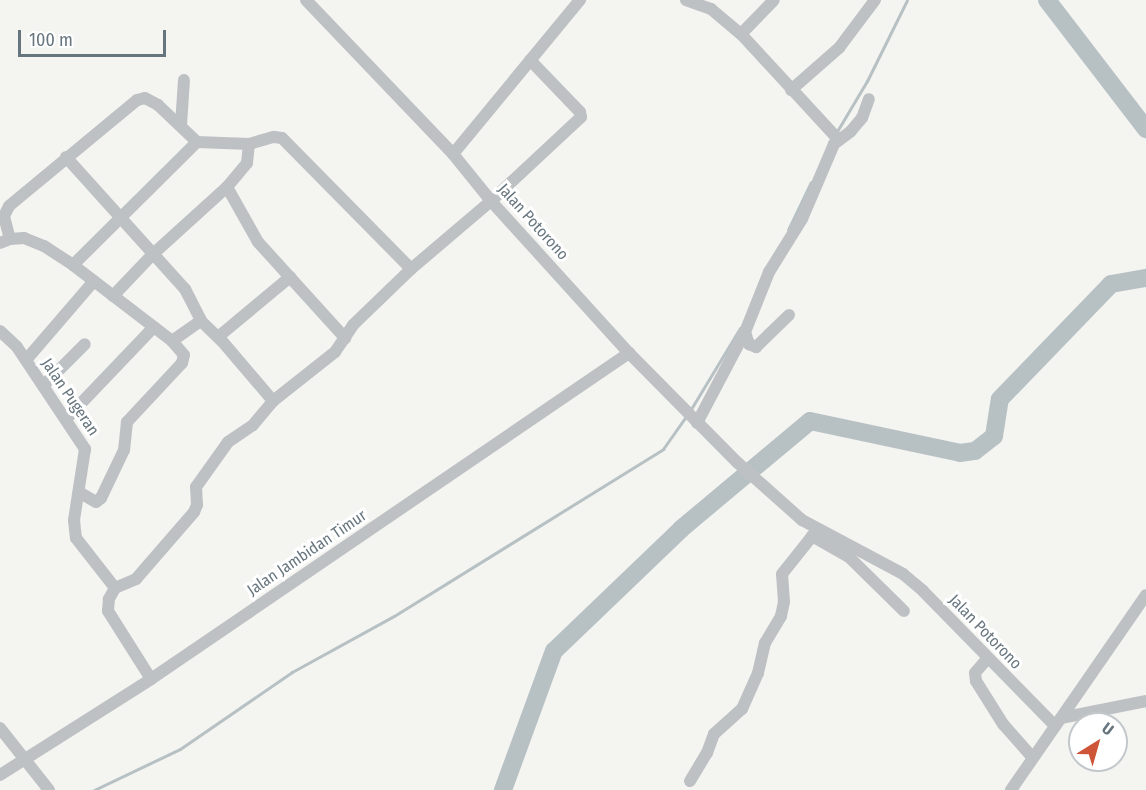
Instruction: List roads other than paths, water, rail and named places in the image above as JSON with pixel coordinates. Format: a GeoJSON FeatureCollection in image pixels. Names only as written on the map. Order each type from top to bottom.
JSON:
{"type":"FeatureCollection","features":[{"type":"Feature","properties":{"kind":"street","name":"Jalan Potorono"},"geometry":{"type":"LineString","coordinates":[[306,0],[453,154],[491,201],[629,353],[738,463],[815,533],[882,560],[903,574],[923,591],[987,659],[1058,722]]}},
{"type":"Feature","properties":{"kind":"street"},"geometry":{"type":"LineString","coordinates":[[453,154],[580,0]]}},
{"type":"Feature","properties":{"kind":"street"},"geometry":{"type":"LineString","coordinates":[[741,34],[774,0]]}},
{"type":"Feature","properties":{"kind":"street"},"geometry":{"type":"LineString","coordinates":[[791,90],[839,48],[875,0]]}},
{"type":"Feature","properties":{"kind":"street"},"geometry":{"type":"LineString","coordinates":[[694,1],[722,17],[741,34],[836,137]]}},
{"type":"Feature","properties":{"kind":"street"},"geometry":{"type":"LineString","coordinates":[[151,679],[108,610],[115,588],[136,579],[194,512],[197,505],[196,487],[222,450],[253,425],[273,402],[335,352],[353,325],[411,269],[491,201],[581,116],[530,60]]}},
{"type":"Feature","properties":{"kind":"street"},"geometry":{"type":"LineString","coordinates":[[181,125],[184,80]]}},
{"type":"Feature","properties":{"kind":"street"},"geometry":{"type":"LineString","coordinates":[[79,492],[96,502],[101,498],[124,450],[127,422],[183,360],[182,351],[73,265],[31,240],[5,241],[4,216],[9,206],[136,100],[145,98],[151,100],[197,142],[249,144],[274,137],[285,141],[411,269]]}},
{"type":"Feature","properties":{"kind":"street"},"geometry":{"type":"LineString","coordinates":[[694,420],[745,332],[769,272],[802,219],[836,137],[851,131],[862,118],[869,99]]}},
{"type":"Feature","properties":{"kind":"street"},"geometry":{"type":"LineString","coordinates":[[73,265],[197,142]]}},
{"type":"Feature","properties":{"kind":"street"},"geometry":{"type":"LineString","coordinates":[[113,296],[152,255],[227,187],[247,163],[249,144]]}},
{"type":"Feature","properties":{"kind":"street"},"geometry":{"type":"LineString","coordinates":[[66,157],[122,218],[152,255],[187,291],[201,321],[219,337],[273,402]]}},
{"type":"Feature","properties":{"kind":"street"},"geometry":{"type":"LineString","coordinates":[[227,187],[254,235],[345,338]]}},
{"type":"Feature","properties":{"kind":"street"},"geometry":{"type":"LineString","coordinates":[[219,337],[290,277]]}},
{"type":"Feature","properties":{"kind":"street"},"geometry":{"type":"LineString","coordinates":[[26,360],[94,281]]}},
{"type":"Feature","properties":{"kind":"street"},"geometry":{"type":"LineString","coordinates":[[745,332],[749,344],[756,347],[789,315]]}},
{"type":"Feature","properties":{"kind":"street"},"geometry":{"type":"LineString","coordinates":[[172,341],[201,321]]}},
{"type":"Feature","properties":{"kind":"street"},"geometry":{"type":"LineString","coordinates":[[66,419],[154,327]]}},
{"type":"Feature","properties":{"kind":"street","name":"Jalan Pugeran"},"geometry":{"type":"LineString","coordinates":[[0,331],[26,360],[85,449],[74,520],[76,538],[115,588]]}},
{"type":"Feature","properties":{"kind":"street"},"geometry":{"type":"LineString","coordinates":[[43,386],[85,344]]}},
{"type":"Feature","properties":{"kind":"street","name":"Jalan Jambidan Timur"},"geometry":{"type":"LineString","coordinates":[[0,775],[151,679],[629,353]]}},
{"type":"Feature","properties":{"kind":"street"},"geometry":{"type":"LineString","coordinates":[[690,781],[707,753],[714,734],[742,709],[758,673],[765,643],[781,616],[784,603],[782,574],[815,533],[849,557],[904,611]]}},
{"type":"Feature","properties":{"kind":"street"},"geometry":{"type":"LineString","coordinates":[[1011,790],[1146,595]]}},
{"type":"Feature","properties":{"kind":"street"},"geometry":{"type":"LineString","coordinates":[[987,659],[975,674],[976,681],[1003,724],[1033,758]]}},
{"type":"Feature","properties":{"kind":"street"},"geometry":{"type":"LineString","coordinates":[[1058,722],[1146,701]]}},
{"type":"Feature","properties":{"kind":"street"},"geometry":{"type":"LineString","coordinates":[[0,728],[49,790]]}},
{"type":"Feature","properties":{"kind":"waterway"},"geometry":{"type":"LineString","coordinates":[[836,133],[867,81],[907,0]]}},
{"type":"Feature","properties":{"kind":"waterway"},"geometry":{"type":"LineString","coordinates":[[1047,0],[1146,129]]}},
{"type":"Feature","properties":{"kind":"waterway"},"geometry":{"type":"LineString","coordinates":[[788,230],[811,182]]}},
{"type":"Feature","properties":{"kind":"waterway"},"geometry":{"type":"LineString","coordinates":[[503,790],[554,651],[681,529],[810,421],[960,453],[975,451],[994,436],[1000,399],[1111,284],[1146,278]]}},
{"type":"Feature","properties":{"kind":"waterway"},"geometry":{"type":"LineString","coordinates":[[691,409],[740,328]]}},
{"type":"Feature","properties":{"kind":"waterway"},"geometry":{"type":"LineString","coordinates":[[94,790],[180,749],[292,672],[394,616],[663,449],[687,415]]}}]}
